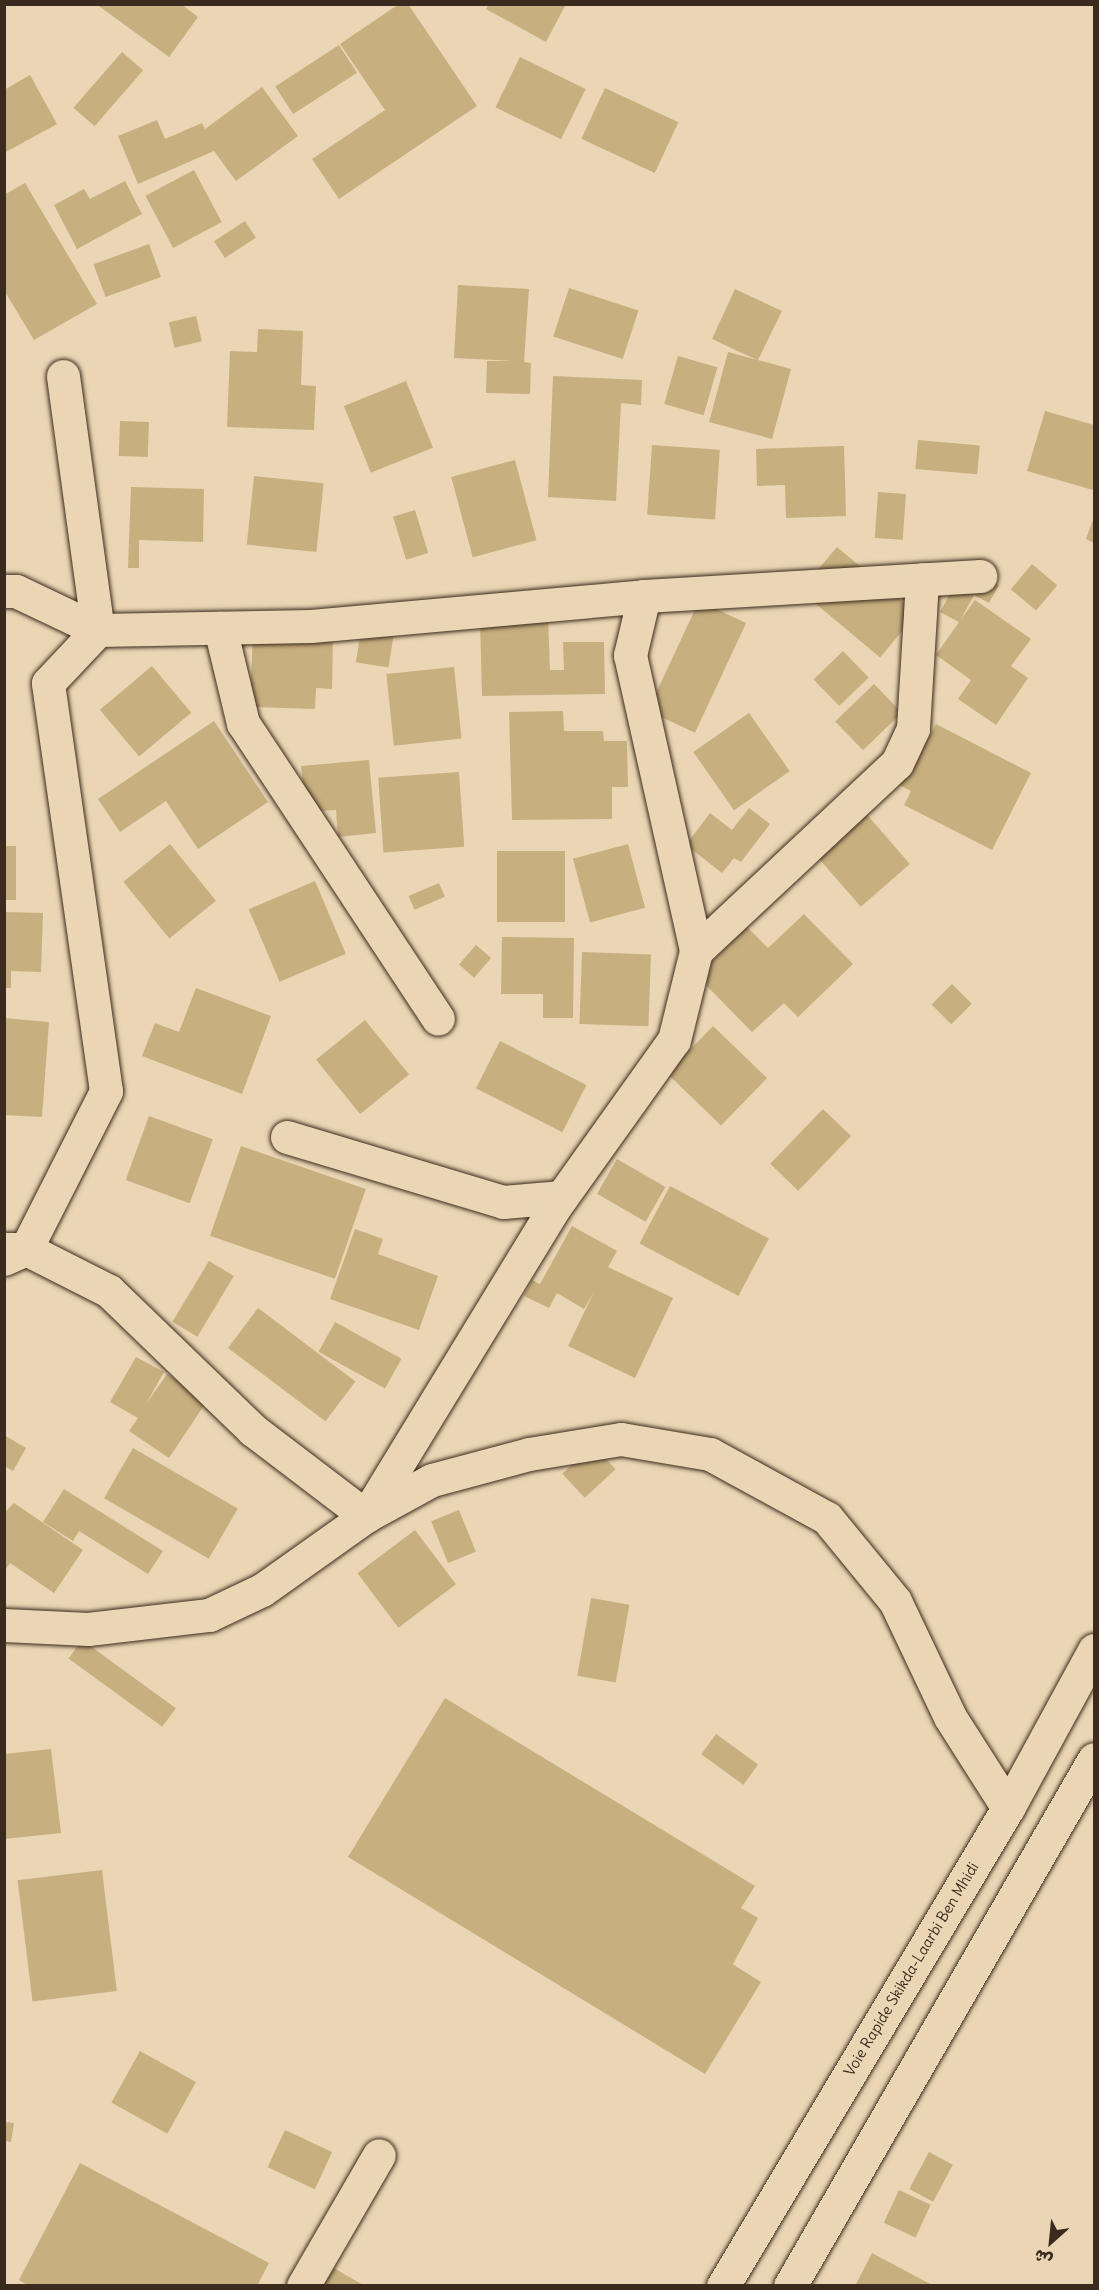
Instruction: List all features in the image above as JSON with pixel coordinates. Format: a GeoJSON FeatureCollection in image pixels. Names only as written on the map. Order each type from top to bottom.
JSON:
{"type":"FeatureCollection","features":[{"type":"Feature","properties":{"kind":"main road"},"geometry":{"type":"LineString","coordinates":[[63,376],[98,630]]}},
{"type":"Feature","properties":{"kind":"main road"},"geometry":{"type":"LineString","coordinates":[[4,591],[16,591],[98,630],[311,626],[644,596],[980,576]]}},
{"type":"Feature","properties":{"kind":"main road"},"geometry":{"type":"LineString","coordinates":[[696,951],[897,763],[913,728],[922,579]]}},
{"type":"Feature","properties":{"kind":"main road"},"geometry":{"type":"LineString","coordinates":[[366,1516],[562,1197],[674,1040],[696,951],[630,654],[644,596]]}},
{"type":"Feature","properties":{"kind":"main road"},"geometry":{"type":"LineString","coordinates":[[219,628],[243,723],[438,1019]]}},
{"type":"Feature","properties":{"kind":"main road"},"geometry":{"type":"LineString","coordinates":[[98,630],[48,683],[106,1091],[12,1252],[109,1292],[253,1430],[366,1516]]}},
{"type":"Feature","properties":{"kind":"main road"},"geometry":{"type":"LineString","coordinates":[[288,1137],[503,1202],[562,1197]]}},
{"type":"Feature","properties":{"kind":"main road"},"geometry":{"type":"LineString","coordinates":[[4,1625],[88,1629],[209,1615],[262,1590],[366,1516],[432,1480],[529,1454],[621,1439],[710,1455],[827,1518],[895,1601],[950,1717],[1008,1808]]}},
{"type":"Feature","properties":{"kind":"main road","name":"Voie Rapide Skikda-Laarbi Ben Mhidi"},"geometry":{"type":"LineString","coordinates":[[723,2286],[1008,1808],[1095,1650]]}},
{"type":"Feature","properties":{"kind":"main road"},"geometry":{"type":"LineString","coordinates":[[790,2286],[1095,1759]]}},
{"type":"Feature","properties":{"kind":"main road"},"geometry":{"type":"LineString","coordinates":[[303,2286],[379,2155]]}},
{"type":"Feature","properties":{"kind":"building"},"geometry":{"type":"Polygon","coordinates":[[[96,4],[181,4],[198,17],[169,57],[96,4]]]}},
{"type":"Feature","properties":{"kind":"building"},"geometry":{"type":"Polygon","coordinates":[[[399,4],[408,4],[477,106],[339,199],[312,159],[385,110],[340,44],[399,4]]]}},
{"type":"Feature","properties":{"kind":"building"},"geometry":{"type":"Polygon","coordinates":[[[489,4],[566,4],[546,42],[486,9],[489,4]]]}},
{"type":"Feature","properties":{"kind":"building"},"geometry":{"type":"Polygon","coordinates":[[[339,45],[357,73],[293,114],[275,86],[339,45]]]}},
{"type":"Feature","properties":{"kind":"building"},"geometry":{"type":"Polygon","coordinates":[[[122,52],[143,70],[95,126],[73,108],[122,52]]]}},
{"type":"Feature","properties":{"kind":"building"},"geometry":{"type":"Polygon","coordinates":[[[520,57],[586,89],[561,139],[495,107],[520,57]]]}},
{"type":"Feature","properties":{"kind":"building"},"geometry":{"type":"Polygon","coordinates":[[[30,75],[57,124],[4,153],[4,90],[30,75]]]}},
{"type":"Feature","properties":{"kind":"building"},"geometry":{"type":"Polygon","coordinates":[[[262,87],[298,136],[236,181],[214,151],[138,184],[118,136],[157,120],[165,139],[202,123],[205,129],[262,87]]]}},
{"type":"Feature","properties":{"kind":"building"},"geometry":{"type":"Polygon","coordinates":[[[605,88],[678,122],[655,173],[581,139],[605,88]]]}},
{"type":"Feature","properties":{"kind":"building"},"geometry":{"type":"Polygon","coordinates":[[[194,170],[222,222],[173,248],[145,196],[194,170]]]}},
{"type":"Feature","properties":{"kind":"building"},"geometry":{"type":"Polygon","coordinates":[[[125,181],[142,214],[77,249],[54,205],[84,189],[90,199],[125,181]]]}},
{"type":"Feature","properties":{"kind":"building"},"geometry":{"type":"Polygon","coordinates":[[[25,183],[97,304],[34,340],[4,290],[4,195],[25,183]]]}},
{"type":"Feature","properties":{"kind":"building"},"geometry":{"type":"Polygon","coordinates":[[[245,221],[256,238],[225,258],[214,241],[245,221]]]}},
{"type":"Feature","properties":{"kind":"building"},"geometry":{"type":"Polygon","coordinates":[[[149,244],[161,277],[106,297],[94,264],[149,244]]]}},
{"type":"Feature","properties":{"kind":"building"},"geometry":{"type":"Polygon","coordinates":[[[458,285],[529,289],[524,362],[531,363],[530,394],[486,393],[487,361],[513,361],[454,358],[458,285]]]}},
{"type":"Feature","properties":{"kind":"building"},"geometry":{"type":"Polygon","coordinates":[[[569,288],[638,311],[623,359],[553,337],[569,288]]]}},
{"type":"Feature","properties":{"kind":"building"},"geometry":{"type":"Polygon","coordinates":[[[735,289],[782,311],[758,360],[791,369],[772,439],[709,422],[728,352],[757,360],[712,339],[735,289]]]}},
{"type":"Feature","properties":{"kind":"building"},"geometry":{"type":"Polygon","coordinates":[[[196,316],[202,341],[175,348],[169,322],[196,316]]]}},
{"type":"Feature","properties":{"kind":"building"},"geometry":{"type":"Polygon","coordinates":[[[258,329],[303,331],[301,385],[316,386],[314,430],[227,427],[230,351],[257,352],[258,329]]]}},
{"type":"Feature","properties":{"kind":"building"},"geometry":{"type":"Polygon","coordinates":[[[678,356],[717,367],[704,415],[664,404],[678,356]]]}},
{"type":"Feature","properties":{"kind":"building"},"geometry":{"type":"Polygon","coordinates":[[[553,376],[642,380],[641,405],[621,403],[616,501],[548,497],[553,376]]]}},
{"type":"Feature","properties":{"kind":"building"},"geometry":{"type":"Polygon","coordinates":[[[406,381],[433,448],[371,473],[344,406],[406,381]]]}},
{"type":"Feature","properties":{"kind":"building"},"geometry":{"type":"Polygon","coordinates":[[[1045,411],[1094,425],[1093,490],[1027,471],[1045,411]]]}},
{"type":"Feature","properties":{"kind":"building"},"geometry":{"type":"Polygon","coordinates":[[[120,421],[149,422],[148,457],[119,456],[120,421]]]}},
{"type":"Feature","properties":{"kind":"building"},"geometry":{"type":"Polygon","coordinates":[[[918,440],[980,445],[977,474],[915,469],[918,440]]]}},
{"type":"Feature","properties":{"kind":"building"},"geometry":{"type":"Polygon","coordinates":[[[652,445],[720,450],[715,520],[647,515],[652,445]]]}},
{"type":"Feature","properties":{"kind":"building"},"geometry":{"type":"Polygon","coordinates":[[[844,446],[846,516],[786,518],[785,485],[757,486],[756,449],[844,446]]]}},
{"type":"Feature","properties":{"kind":"building"},"geometry":{"type":"Polygon","coordinates":[[[515,460],[536,540],[473,557],[451,477],[515,460]]]}},
{"type":"Feature","properties":{"kind":"building"},"geometry":{"type":"Polygon","coordinates":[[[254,476],[324,483],[316,552],[247,545],[254,476]]]}},
{"type":"Feature","properties":{"kind":"building"},"geometry":{"type":"Polygon","coordinates":[[[131,487],[204,489],[203,542],[139,540],[139,568],[128,568],[131,487]]]}},
{"type":"Feature","properties":{"kind":"building"},"geometry":{"type":"Polygon","coordinates":[[[878,492],[906,494],[903,540],[875,538],[878,492]]]}},
{"type":"Feature","properties":{"kind":"building"},"geometry":{"type":"Polygon","coordinates":[[[415,510],[428,553],[406,560],[393,517],[415,510]]]}},
{"type":"Feature","properties":{"kind":"building"},"geometry":{"type":"Polygon","coordinates":[[[1094,517],[1094,543],[1086,539],[1094,517]]]}},
{"type":"Feature","properties":{"kind":"building"},"geometry":{"type":"Polygon","coordinates":[[[837,547],[917,614],[880,658],[800,591],[837,547]]]}},
{"type":"Feature","properties":{"kind":"building"},"geometry":{"type":"Polygon","coordinates":[[[1032,564],[1057,585],[1036,610],[1011,589],[1032,564]]]}},
{"type":"Feature","properties":{"kind":"building"},"geometry":{"type":"Polygon","coordinates":[[[965,567],[999,585],[989,603],[974,595],[961,619],[975,600],[1031,639],[1011,666],[1028,678],[996,725],[958,699],[971,680],[936,655],[959,622],[940,612],[965,567]]]}},
{"type":"Feature","properties":{"kind":"building"},"geometry":{"type":"Polygon","coordinates":[[[699,601],[746,623],[695,733],[648,711],[699,601]]]}},
{"type":"Feature","properties":{"kind":"building"},"geometry":{"type":"Polygon","coordinates":[[[364,611],[397,616],[388,668],[356,662],[364,611]]]}},
{"type":"Feature","properties":{"kind":"building"},"geometry":{"type":"Polygon","coordinates":[[[548,617],[550,670],[564,670],[563,642],[604,642],[605,694],[482,696],[480,619],[548,617]]]}},
{"type":"Feature","properties":{"kind":"building"},"geometry":{"type":"Polygon","coordinates":[[[253,633],[333,636],[332,689],[316,688],[315,709],[250,707],[253,633]]]}},
{"type":"Feature","properties":{"kind":"building"},"geometry":{"type":"Polygon","coordinates":[[[843,651],[869,678],[839,706],[814,679],[843,651]]]}},
{"type":"Feature","properties":{"kind":"building"},"geometry":{"type":"Polygon","coordinates":[[[152,666],[191,713],[139,756],[100,710],[152,666]]]}},
{"type":"Feature","properties":{"kind":"building"},"geometry":{"type":"Polygon","coordinates":[[[454,667],[462,739],[394,746],[386,674],[454,667]]]}},
{"type":"Feature","properties":{"kind":"building"},"geometry":{"type":"Polygon","coordinates":[[[874,684],[902,713],[863,750],[835,722],[874,684]]]}},
{"type":"Feature","properties":{"kind":"building"},"geometry":{"type":"Polygon","coordinates":[[[563,711],[564,731],[603,731],[604,741],[627,741],[628,787],[612,787],[612,819],[512,820],[509,712],[563,711]]]}},
{"type":"Feature","properties":{"kind":"building"},"geometry":{"type":"Polygon","coordinates":[[[749,713],[790,771],[734,810],[693,752],[749,713]]]}},
{"type":"Feature","properties":{"kind":"building"},"geometry":{"type":"Polygon","coordinates":[[[214,721],[268,802],[198,849],[166,801],[120,832],[98,799],[214,721]]]}},
{"type":"Feature","properties":{"kind":"building"},"geometry":{"type":"Polygon","coordinates":[[[936,724],[1031,773],[992,850],[904,805],[911,791],[890,780],[896,768],[909,775],[936,724]]]}},
{"type":"Feature","properties":{"kind":"building"},"geometry":{"type":"Polygon","coordinates":[[[369,760],[376,833],[338,837],[336,810],[306,812],[301,766],[369,760]]]}},
{"type":"Feature","properties":{"kind":"building"},"geometry":{"type":"Polygon","coordinates":[[[459,772],[464,847],[383,852],[378,778],[459,772]]]}},
{"type":"Feature","properties":{"kind":"building"},"geometry":{"type":"Polygon","coordinates":[[[749,808],[770,824],[741,862],[734,858],[722,873],[686,845],[710,813],[732,830],[749,808]]]}},
{"type":"Feature","properties":{"kind":"building"},"geometry":{"type":"Polygon","coordinates":[[[862,809],[910,864],[861,907],[813,852],[862,809]]]}},
{"type":"Feature","properties":{"kind":"building"},"geometry":{"type":"Polygon","coordinates":[[[170,844],[216,901],[169,938],[123,882],[170,844]]]}},
{"type":"Feature","properties":{"kind":"building"},"geometry":{"type":"Polygon","coordinates":[[[628,844],[645,908],[590,923],[573,859],[628,844]]]}},
{"type":"Feature","properties":{"kind":"building"},"geometry":{"type":"Polygon","coordinates":[[[4,846],[16,846],[16,900],[4,900],[4,846]]]}},
{"type":"Feature","properties":{"kind":"building"},"geometry":{"type":"Polygon","coordinates":[[[497,851],[565,851],[565,922],[497,922],[497,851]]]}},
{"type":"Feature","properties":{"kind":"building"},"geometry":{"type":"Polygon","coordinates":[[[315,881],[346,954],[280,982],[249,909],[315,881]]]}},
{"type":"Feature","properties":{"kind":"building"},"geometry":{"type":"Polygon","coordinates":[[[439,883],[445,897],[414,910],[409,896],[439,883]]]}},
{"type":"Feature","properties":{"kind":"building"},"geometry":{"type":"Polygon","coordinates":[[[4,912],[43,913],[41,972],[11,971],[11,988],[4,988],[4,912]]]}},
{"type":"Feature","properties":{"kind":"building"},"geometry":{"type":"Polygon","coordinates":[[[804,914],[853,964],[798,1017],[784,1003],[752,1032],[697,976],[747,927],[768,948],[804,914]]]}},
{"type":"Feature","properties":{"kind":"building"},"geometry":{"type":"Polygon","coordinates":[[[502,937],[574,938],[573,1018],[543,1018],[543,994],[501,994],[502,937]]]}},
{"type":"Feature","properties":{"kind":"building"},"geometry":{"type":"Polygon","coordinates":[[[476,945],[491,958],[474,978],[459,965],[476,945]]]}},
{"type":"Feature","properties":{"kind":"building"},"geometry":{"type":"Polygon","coordinates":[[[582,952],[651,954],[648,1026],[579,1024],[582,952]]]}},
{"type":"Feature","properties":{"kind":"building"},"geometry":{"type":"Polygon","coordinates":[[[952,984],[972,1004],[951,1024],[931,1005],[952,984]]]}},
{"type":"Feature","properties":{"kind":"building"},"geometry":{"type":"Polygon","coordinates":[[[196,988],[271,1016],[242,1094],[142,1056],[155,1023],[179,1032],[196,988]]]}},
{"type":"Feature","properties":{"kind":"building"},"geometry":{"type":"Polygon","coordinates":[[[4,1018],[49,1022],[42,1117],[4,1115],[4,1018]]]}},
{"type":"Feature","properties":{"kind":"building"},"geometry":{"type":"Polygon","coordinates":[[[365,1020],[409,1074],[360,1114],[316,1060],[365,1020]]]}},
{"type":"Feature","properties":{"kind":"building"},"geometry":{"type":"Polygon","coordinates":[[[713,1026],[767,1078],[721,1126],[667,1073],[713,1026]]]}},
{"type":"Feature","properties":{"kind":"building"},"geometry":{"type":"Polygon","coordinates":[[[500,1041],[586,1085],[562,1132],[476,1088],[500,1041]]]}},
{"type":"Feature","properties":{"kind":"building"},"geometry":{"type":"Polygon","coordinates":[[[823,1109],[851,1136],[798,1191],[770,1164],[823,1109]]]}},
{"type":"Feature","properties":{"kind":"building"},"geometry":{"type":"Polygon","coordinates":[[[149,1116],[213,1139],[190,1203],[126,1180],[149,1116]]]}},
{"type":"Feature","properties":{"kind":"building"},"geometry":{"type":"Polygon","coordinates":[[[241,1146],[366,1189],[335,1279],[210,1236],[241,1146]]]}},
{"type":"Feature","properties":{"kind":"building"},"geometry":{"type":"Polygon","coordinates":[[[617,1159],[665,1187],[645,1222],[597,1194],[617,1159]]]}},
{"type":"Feature","properties":{"kind":"building"},"geometry":{"type":"Polygon","coordinates":[[[670,1186],[769,1239],[738,1296],[639,1243],[670,1186]]]}},
{"type":"Feature","properties":{"kind":"building"},"geometry":{"type":"Polygon","coordinates":[[[572,1226],[617,1251],[608,1267],[673,1298],[635,1378],[568,1346],[594,1292],[584,1309],[557,1293],[549,1308],[524,1296],[532,1280],[540,1284],[572,1226]]]}},
{"type":"Feature","properties":{"kind":"building"},"geometry":{"type":"Polygon","coordinates":[[[355,1229],[383,1239],[378,1254],[438,1276],[419,1330],[330,1299],[355,1229]]]}},
{"type":"Feature","properties":{"kind":"building"},"geometry":{"type":"Polygon","coordinates":[[[209,1261],[234,1276],[197,1337],[172,1322],[209,1261]]]}},
{"type":"Feature","properties":{"kind":"building"},"geometry":{"type":"Polygon","coordinates":[[[258,1308],[355,1381],[325,1421],[228,1348],[258,1308]]]}},
{"type":"Feature","properties":{"kind":"building"},"geometry":{"type":"Polygon","coordinates":[[[335,1322],[401,1359],[385,1389],[319,1352],[335,1322]]]}},
{"type":"Feature","properties":{"kind":"building"},"geometry":{"type":"Polygon","coordinates":[[[136,1357],[164,1372],[146,1404],[167,1374],[207,1401],[169,1458],[129,1431],[138,1418],[110,1402],[136,1357]]]}},
{"type":"Feature","properties":{"kind":"building"},"geometry":{"type":"Polygon","coordinates":[[[4,1435],[26,1448],[13,1471],[4,1466],[4,1435]]]}},
{"type":"Feature","properties":{"kind":"building"},"geometry":{"type":"Polygon","coordinates":[[[593,1445],[616,1469],[585,1498],[562,1474],[593,1445]]]}},
{"type":"Feature","properties":{"kind":"building"},"geometry":{"type":"Polygon","coordinates":[[[133,1448],[238,1508],[209,1559],[104,1498],[133,1448]]]}},
{"type":"Feature","properties":{"kind":"building"},"geometry":{"type":"Polygon","coordinates":[[[64,1489],[163,1551],[148,1574],[79,1531],[73,1541],[43,1522],[64,1489]]]}},
{"type":"Feature","properties":{"kind":"building"},"geometry":{"type":"Polygon","coordinates":[[[14,1503],[83,1550],[54,1593],[10,1563],[4,1572],[4,1513],[14,1503]]]}},
{"type":"Feature","properties":{"kind":"building"},"geometry":{"type":"Polygon","coordinates":[[[459,1510],[476,1552],[448,1563],[431,1521],[459,1510]]]}},
{"type":"Feature","properties":{"kind":"building"},"geometry":{"type":"Polygon","coordinates":[[[415,1530],[456,1584],[398,1628],[357,1573],[415,1530]]]}},
{"type":"Feature","properties":{"kind":"building"},"geometry":{"type":"Polygon","coordinates":[[[591,1598],[629,1605],[616,1683],[577,1676],[591,1598]]]}},
{"type":"Feature","properties":{"kind":"building"},"geometry":{"type":"Polygon","coordinates":[[[82,1640],[176,1708],[162,1727],[68,1659],[82,1640]]]}},
{"type":"Feature","properties":{"kind":"building"},"geometry":{"type":"Polygon","coordinates":[[[445,1698],[755,1886],[741,1908],[758,1918],[733,1964],[726,1960],[761,1982],[705,2074],[348,1857],[445,1698]]]}},
{"type":"Feature","properties":{"kind":"building"},"geometry":{"type":"Polygon","coordinates":[[[716,1734],[758,1765],[743,1785],[701,1754],[716,1734]]]}},
{"type":"Feature","properties":{"kind":"building"},"geometry":{"type":"Polygon","coordinates":[[[51,1749],[61,1833],[4,1839],[4,1754],[51,1749]]]}},
{"type":"Feature","properties":{"kind":"building"},"geometry":{"type":"Polygon","coordinates":[[[102,1870],[117,1991],[33,2001],[18,1880],[102,1870]]]}},
{"type":"Feature","properties":{"kind":"building"},"geometry":{"type":"Polygon","coordinates":[[[140,2051],[196,2082],[167,2134],[111,2103],[140,2051]]]}},
{"type":"Feature","properties":{"kind":"building"},"geometry":{"type":"Polygon","coordinates":[[[4,2122],[14,2123],[11,2142],[4,2141],[4,2122]]]}},
{"type":"Feature","properties":{"kind":"building"},"geometry":{"type":"Polygon","coordinates":[[[285,2130],[332,2152],[315,2189],[268,2167],[285,2130]]]}},
{"type":"Feature","properties":{"kind":"building"},"geometry":{"type":"Polygon","coordinates":[[[929,2152],[953,2165],[933,2202],[909,2189],[929,2152]]]}},
{"type":"Feature","properties":{"kind":"building"},"geometry":{"type":"Polygon","coordinates":[[[80,2163],[269,2263],[257,2286],[29,2286],[19,2280],[80,2163]]]}},
{"type":"Feature","properties":{"kind":"building"},"geometry":{"type":"Polygon","coordinates":[[[899,2190],[931,2205],[916,2237],[884,2223],[899,2190]]]}},
{"type":"Feature","properties":{"kind":"building"},"geometry":{"type":"Polygon","coordinates":[[[872,2253],[934,2286],[855,2286],[872,2253]]]}},
{"type":"Feature","properties":{"kind":"building"},"geometry":{"type":"Polygon","coordinates":[[[332,2267],[365,2286],[321,2286],[332,2267]]]}}]}
